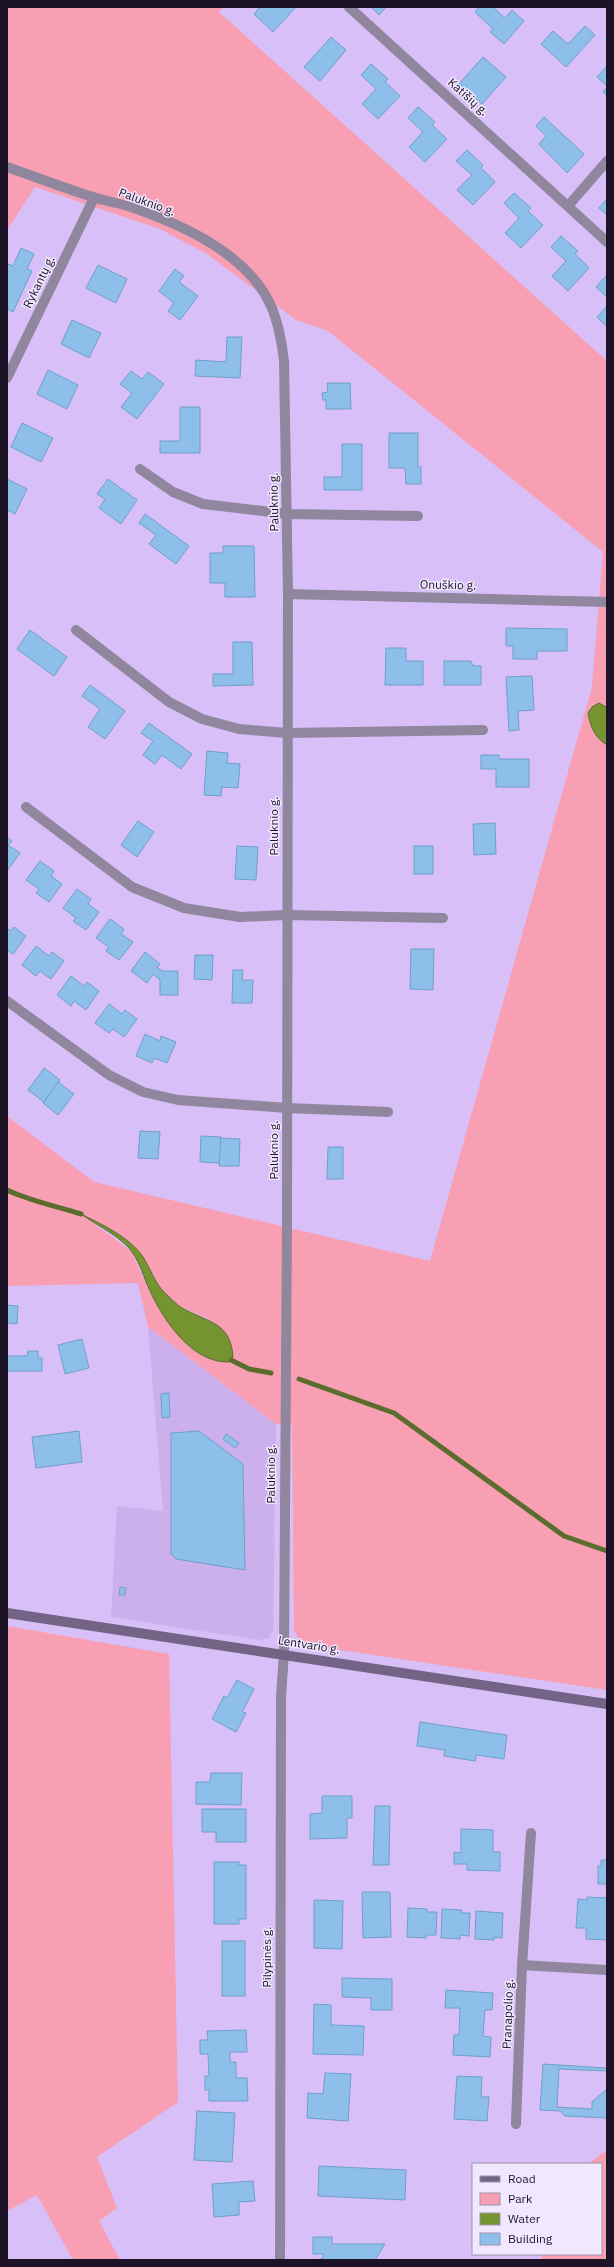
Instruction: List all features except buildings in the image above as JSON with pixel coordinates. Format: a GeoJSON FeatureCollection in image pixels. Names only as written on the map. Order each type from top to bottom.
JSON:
{"type":"FeatureCollection","features":[{"type":"Feature","properties":{"kind":"main road","name":"Lentvario g."},"geometry":{"type":"LineString","coordinates":[[7,1613],[607,1704]]}},
{"type":"Feature","properties":{"kind":"street","name":"Katišių g."},"geometry":{"type":"LineString","coordinates":[[349,7],[607,242]]}},
{"type":"Feature","properties":{"kind":"street"},"geometry":{"type":"LineString","coordinates":[[568,206],[607,161]]}},
{"type":"Feature","properties":{"kind":"street","name":"Paluknio g."},"geometry":{"type":"LineString","coordinates":[[7,167],[94,198],[130,207],[192,232],[242,268],[255,282],[272,307],[281,339],[284,361],[288,514],[284,1654]]}},
{"type":"Feature","properties":{"kind":"street","name":"Rykantų g."},"geometry":{"type":"LineString","coordinates":[[7,378],[94,198]]}},
{"type":"Feature","properties":{"kind":"street"},"geometry":{"type":"LineString","coordinates":[[140,469],[172,492],[203,504],[288,514],[418,516]]}},
{"type":"Feature","properties":{"kind":"street","name":"Onuškio g."},"geometry":{"type":"LineString","coordinates":[[288,594],[607,602]]}},
{"type":"Feature","properties":{"kind":"street"},"geometry":{"type":"LineString","coordinates":[[76,630],[169,702],[202,719],[239,729],[287,733],[484,730]]}},
{"type":"Feature","properties":{"kind":"street"},"geometry":{"type":"LineString","coordinates":[[26,807],[132,887],[184,908],[240,917],[287,915],[443,918]]}},
{"type":"Feature","properties":{"kind":"street"},"geometry":{"type":"LineString","coordinates":[[7,1001],[109,1075],[143,1092],[178,1100],[287,1108],[388,1112]]}},
{"type":"Feature","properties":{"kind":"street","name":"Pilypinės g."},"geometry":{"type":"LineString","coordinates":[[280,2260],[281,1696],[284,1654]]}},
{"type":"Feature","properties":{"kind":"street"},"geometry":{"type":"LineString","coordinates":[[522,1965],[531,1833]]}},
{"type":"Feature","properties":{"kind":"street","name":"Pranapolio g."},"geometry":{"type":"LineString","coordinates":[[516,2124],[522,1965],[607,1970]]}},
{"type":"Feature","properties":{"kind":"shaded area"},"geometry":{"type":"Polygon","coordinates":[[[148,1327],[276,1424],[273,1630],[269,1638],[259,1640],[111,1617],[117,1506],[163,1511],[148,1327]]]}},
{"type":"Feature","properties":{"kind":"green space"},"geometry":{"type":"Polygon","coordinates":[[[7,7],[223,7],[219,12],[607,361],[607,711],[606,707],[588,713],[596,735],[607,745],[607,1690],[307,1645],[298,1638],[294,1630],[292,1424],[276,1424],[148,1327],[138,1283],[7,1286],[7,1116],[94,1182],[430,1261],[592,687],[603,552],[328,331],[296,320],[207,254],[160,229],[35,187],[7,230],[7,7]],[[84,1216],[131,1251],[150,1292],[168,1322],[185,1341],[211,1320],[181,1307],[162,1291],[143,1257],[118,1235],[84,1216]]]}},
{"type":"Feature","properties":{"kind":"green space"},"geometry":{"type":"Polygon","coordinates":[[[7,1626],[169,1654],[178,2102],[97,2157],[117,2208],[99,2221],[120,2260],[73,2260],[37,2195],[7,2211],[7,1626]]]}},
{"type":"Feature","properties":{"kind":"green space"},"geometry":{"type":"Polygon","coordinates":[[[607,2150],[607,2260],[540,2260],[542,2255],[602,2255],[602,2163],[589,2163],[607,2150]]]}},
{"type":"Feature","properties":{"kind":"water"},"geometry":{"type":"Polygon","coordinates":[[[599,703],[606,707],[607,711],[607,745],[596,735],[588,713],[592,707],[599,703]]]}},
{"type":"Feature","properties":{"kind":"water"},"geometry":{"type":"Polygon","coordinates":[[[81,1214],[115,1232],[131,1243],[143,1257],[155,1280],[177,1305],[191,1313],[209,1320],[223,1330],[231,1345],[233,1357],[229,1362],[203,1356],[191,1348],[181,1338],[171,1327],[156,1303],[137,1261],[128,1247],[116,1236],[81,1214]]]}},
{"type":"Feature","properties":{"kind":"waterway"},"geometry":{"type":"LineString","coordinates":[[7,1190],[81,1214]]}},
{"type":"Feature","properties":{"kind":"waterway"},"geometry":{"type":"LineString","coordinates":[[231,1360],[249,1369],[271,1373]]}},
{"type":"Feature","properties":{"kind":"waterway"},"geometry":{"type":"LineString","coordinates":[[299,1379],[394,1413],[564,1536],[607,1551]]}}]}
